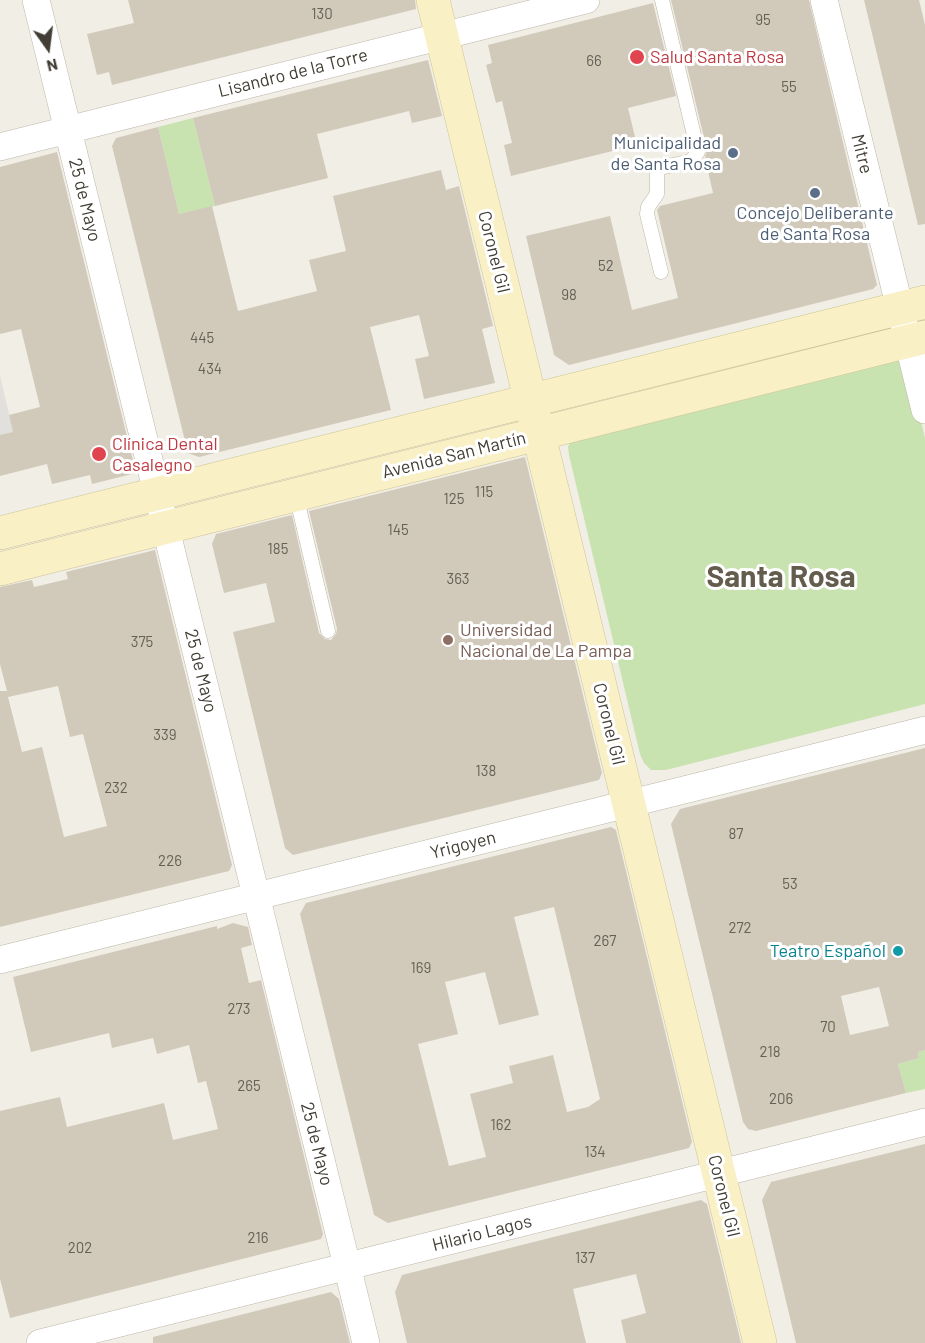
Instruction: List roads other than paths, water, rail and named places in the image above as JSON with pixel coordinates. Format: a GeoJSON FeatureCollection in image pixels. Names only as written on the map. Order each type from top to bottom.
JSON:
{"type":"FeatureCollection","features":[{"type":"Feature","properties":{"kind":"main road","name":"Coronel Gil"},"geometry":{"type":"LineString","coordinates":[[433,0],[760,1343]]}},
{"type":"Feature","properties":{"kind":"main road","name":"Avenida San Martín"},"geometry":{"type":"LineString","coordinates":[[0,533],[912,305]]}},
{"type":"Feature","properties":{"kind":"main road","name":"Avenida San Martín"},"geometry":{"type":"LineString","coordinates":[[0,569],[917,339]]}},
{"type":"Feature","properties":{"kind":"main road"},"geometry":{"type":"LineString","coordinates":[[754,345],[763,378]]}},
{"type":"Feature","properties":{"kind":"main road"},"geometry":{"type":"LineString","coordinates":[[675,364],[684,398]]}},
{"type":"Feature","properties":{"kind":"street","name":"25 de Mayo"},"geometry":{"type":"LineString","coordinates":[[36,0],[366,1343]]}},
{"type":"Feature","properties":{"kind":"street","name":"Lisandro de la Torre"},"geometry":{"type":"LineString","coordinates":[[0,147],[586,0]]}},
{"type":"Feature","properties":{"kind":"street","name":"Mitre"},"geometry":{"type":"LineString","coordinates":[[824,0],[912,305],[925,410]]}},
{"type":"Feature","properties":{"kind":"street","name":"Yrigoyen"},"geometry":{"type":"LineString","coordinates":[[0,960],[925,730]]}},
{"type":"Feature","properties":{"kind":"street","name":"Hilario Lagos"},"geometry":{"type":"LineString","coordinates":[[39,1343],[925,1122]]}},
{"type":"Feature","properties":{"kind":"lane"},"geometry":{"type":"LineString","coordinates":[[661,272],[647,214],[648,207],[657,194],[657,173],[660,168],[692,160],[698,152],[662,0]]}},
{"type":"Feature","properties":{"kind":"lane"},"geometry":{"type":"LineString","coordinates":[[296,495],[328,631]]}},
{"type":"Feature","properties":{"kind":"place","name":"Salud Santa Rosa"},"geometry":{"type":"Point","coordinates":[637,57]}},
{"type":"Feature","properties":{"kind":"place","name":"Municipalidad de Santa Rosa"},"geometry":{"type":"Point","coordinates":[733,153]}},
{"type":"Feature","properties":{"kind":"place","name":"Concejo Deliberante de Santa Rosa"},"geometry":{"type":"Point","coordinates":[815,193]}},
{"type":"Feature","properties":{"kind":"place","name":"Clínica Dental Casalegno"},"geometry":{"type":"Point","coordinates":[99,454]}},
{"type":"Feature","properties":{"kind":"place","name":"Universidad Nacional de La Pampa"},"geometry":{"type":"Point","coordinates":[448,640]}},
{"type":"Feature","properties":{"kind":"place","name":"Teatro Español"},"geometry":{"type":"Point","coordinates":[898,951]}},
{"type":"Feature","properties":{"kind":"district","name":"Santa Rosa"},"geometry":{"type":"Point","coordinates":[781,577]}}]}
